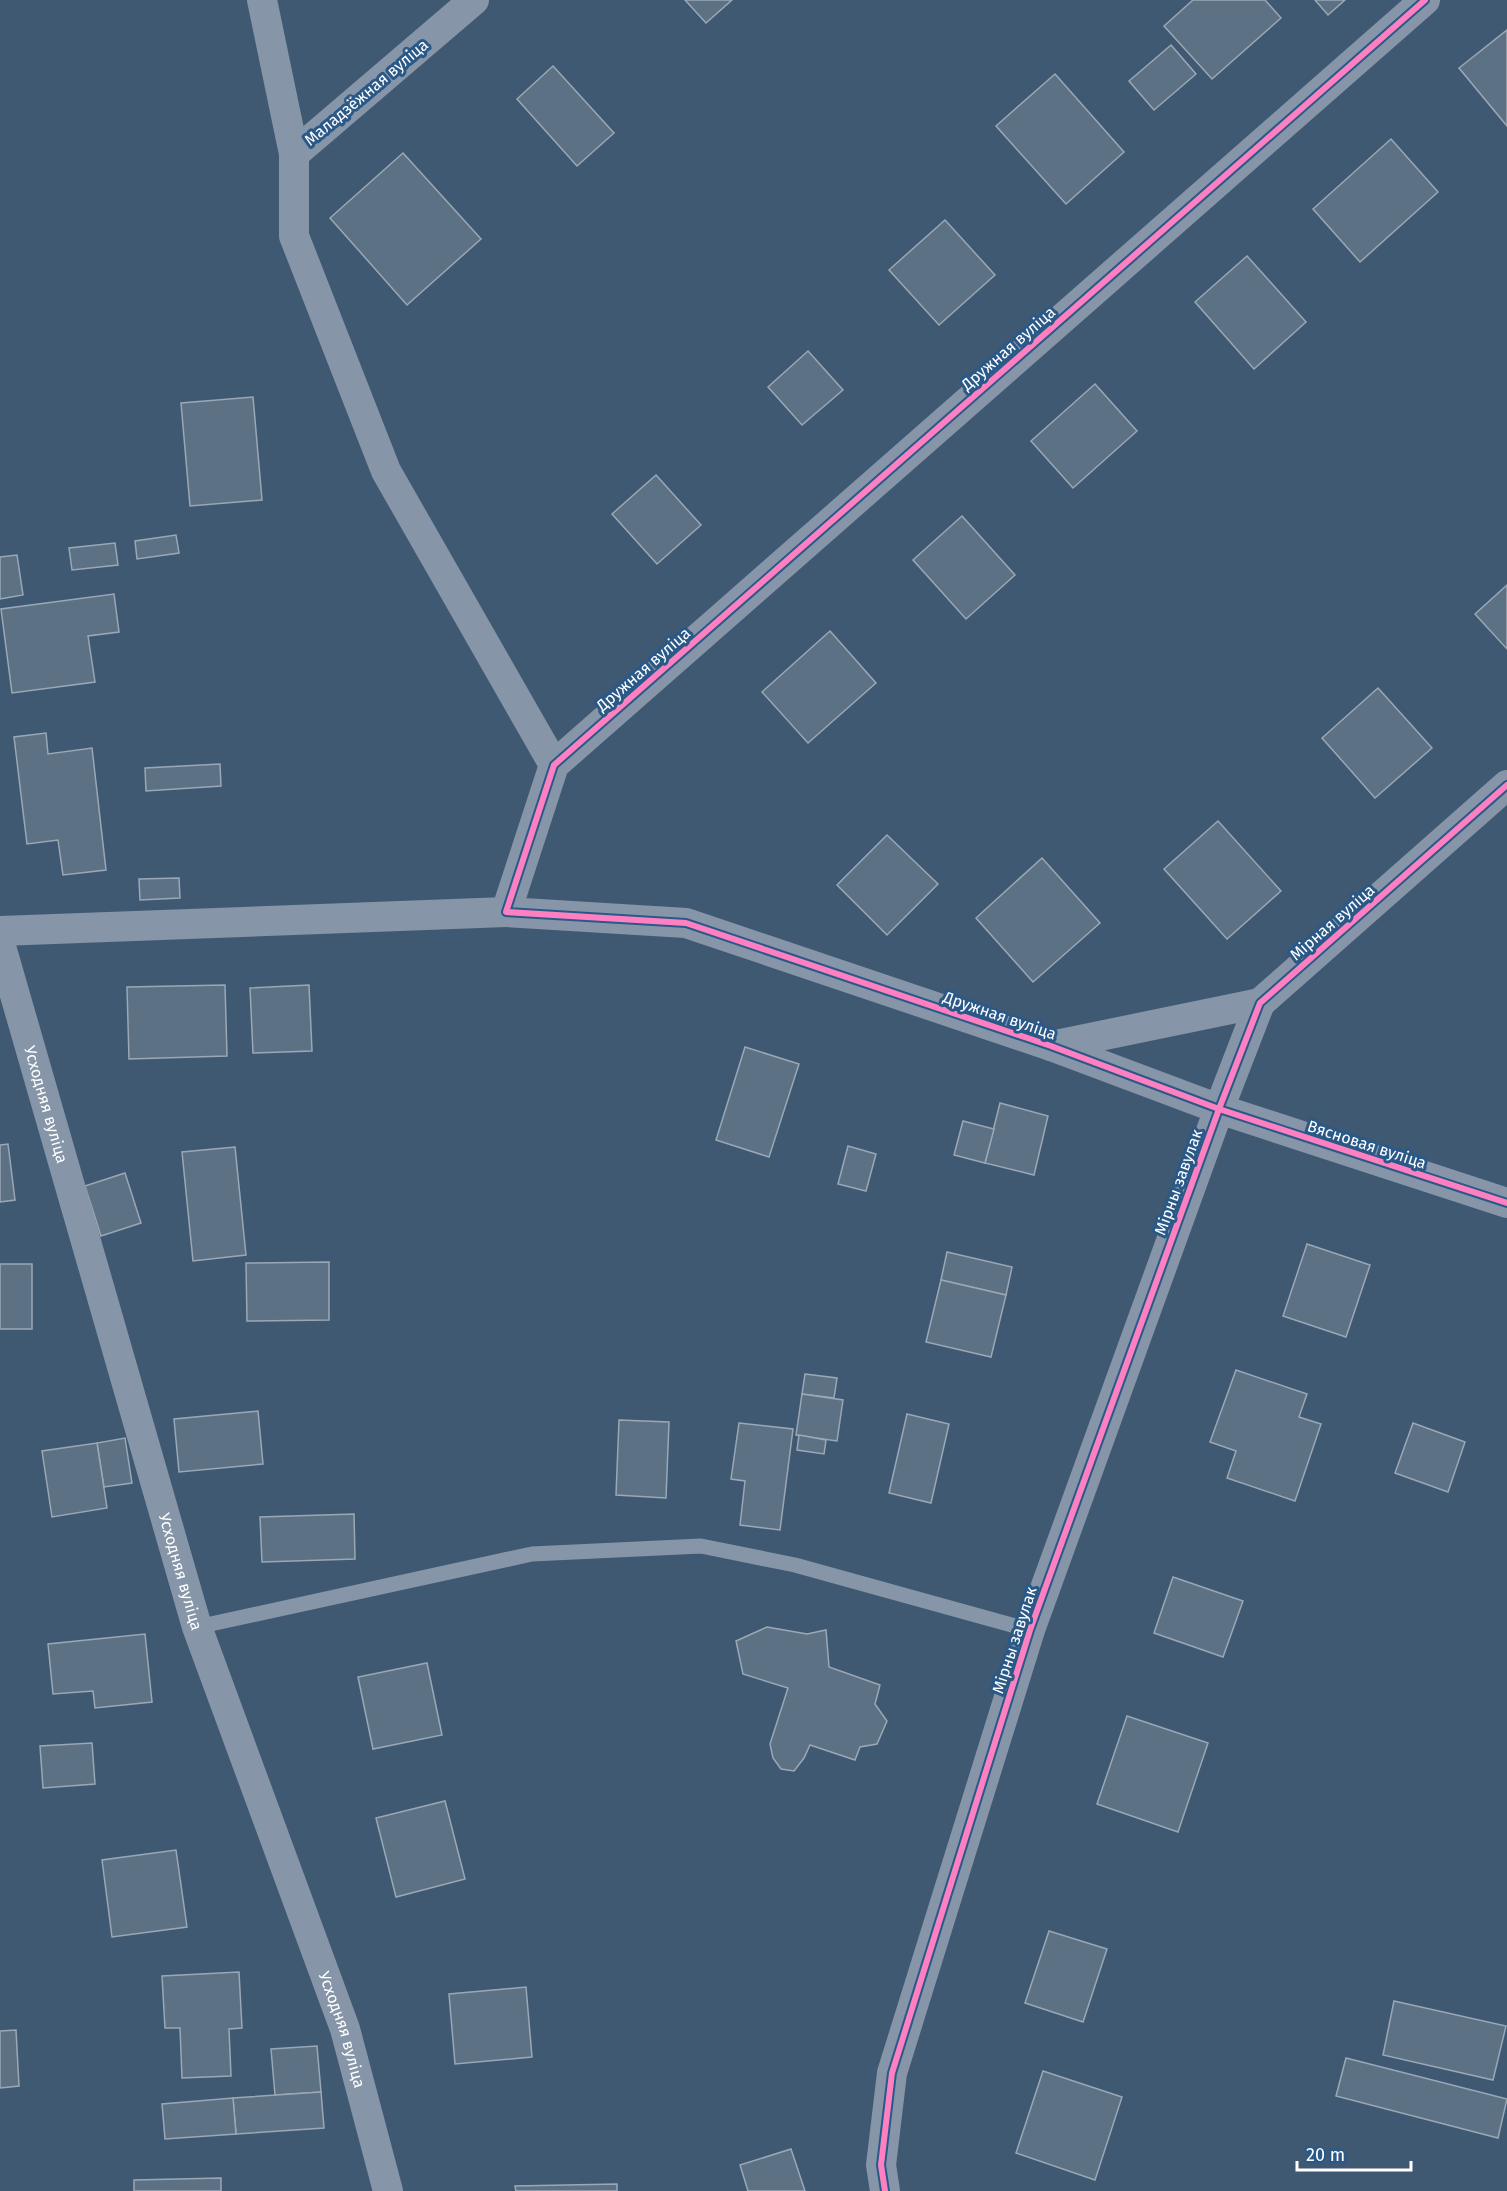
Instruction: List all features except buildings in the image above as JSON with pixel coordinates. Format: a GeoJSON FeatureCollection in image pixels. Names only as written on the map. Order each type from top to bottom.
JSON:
{"type":"FeatureCollection","features":[{"type":"Feature","properties":{"kind":"street"},"geometry":{"type":"LineString","coordinates":[[262,0],[294,154]]}},
{"type":"Feature","properties":{"kind":"street","name":"Маладзёжная вуліца"},"geometry":{"type":"LineString","coordinates":[[474,0],[294,154],[294,237],[386,471],[554,765]]}},
{"type":"Feature","properties":{"kind":"street","name":"Дружная вуліца"},"geometry":{"type":"LineString","coordinates":[[554,765],[1425,0]]}},
{"type":"Feature","properties":{"kind":"street"},"geometry":{"type":"LineString","coordinates":[[0,931],[506,912],[554,765]]}},
{"type":"Feature","properties":{"kind":"street","name":"Мірная вуліца"},"geometry":{"type":"LineString","coordinates":[[1219,1109],[1260,1003],[1507,785]]}},
{"type":"Feature","properties":{"kind":"street","name":"Дружная вуліца"},"geometry":{"type":"LineString","coordinates":[[506,912],[686,923],[1051,1046],[1219,1109]]}},
{"type":"Feature","properties":{"kind":"street","name":"Усходняя вуліца"},"geometry":{"type":"LineString","coordinates":[[0,942],[197,1627],[345,2029],[388,2191]]}},
{"type":"Feature","properties":{"kind":"street"},"geometry":{"type":"LineString","coordinates":[[1051,1046],[1260,1003]]}},
{"type":"Feature","properties":{"kind":"street","name":"Вясновая вуліца"},"geometry":{"type":"LineString","coordinates":[[1219,1109],[1507,1203]]}},
{"type":"Feature","properties":{"kind":"street","name":"Мірны завулак"},"geometry":{"type":"LineString","coordinates":[[885,2191],[881,2164],[892,2073],[1030,1630],[1219,1109]]}},
{"type":"Feature","properties":{"kind":"lane"},"geometry":{"type":"LineString","coordinates":[[197,1627],[532,1554],[701,1545],[795,1566],[1030,1630]]}},
{"type":"Feature","properties":{"kind":"cycle path"},"geometry":{"type":"LineString","coordinates":[[1425,0],[554,765],[506,912],[686,923],[1051,1046],[1219,1109],[1507,1203]]}},
{"type":"Feature","properties":{"kind":"cycle path"},"geometry":{"type":"LineString","coordinates":[[885,2191],[881,2165],[892,2073],[1030,1630],[1219,1109],[1260,1003],[1507,785]]}}]}
